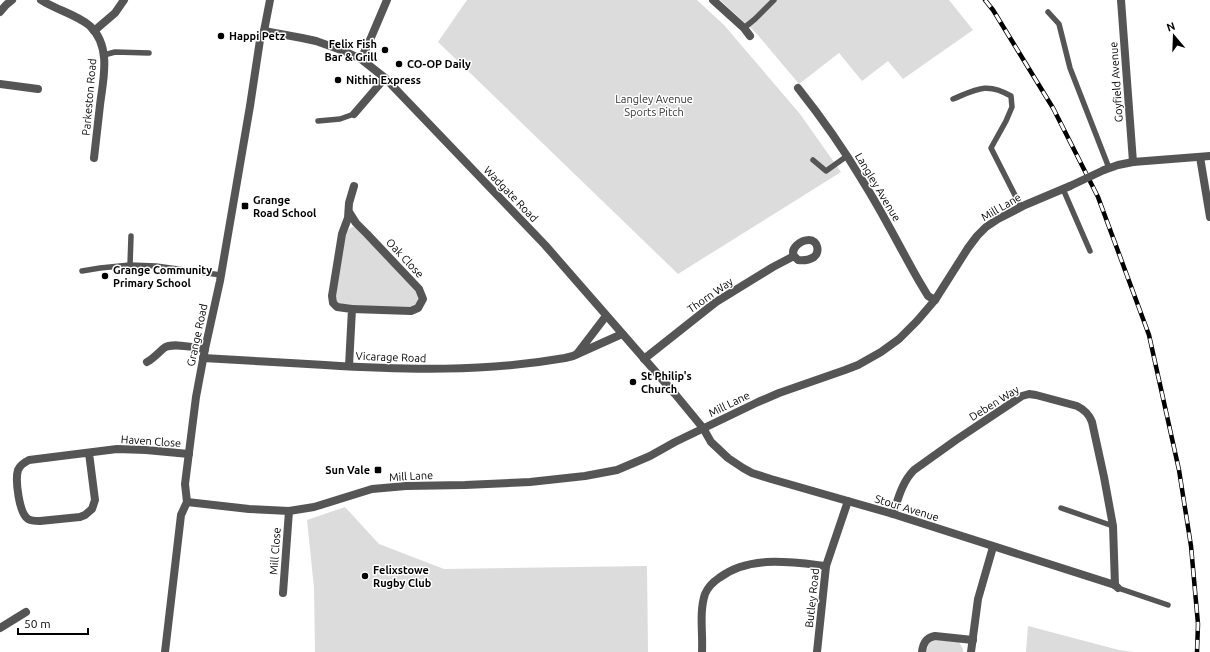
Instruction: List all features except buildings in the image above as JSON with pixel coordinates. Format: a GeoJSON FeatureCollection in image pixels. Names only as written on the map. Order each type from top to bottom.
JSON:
{"type":"FeatureCollection","features":[{"type":"Feature","properties":{"kind":"street"},"geometry":{"type":"LineString","coordinates":[[0,12],[12,0]]}},
{"type":"Feature","properties":{"kind":"street","name":"Parkeston Road"},"geometry":{"type":"LineString","coordinates":[[41,0],[82,20],[94,31],[100,41],[104,55],[104,77],[94,158]]}},
{"type":"Feature","properties":{"kind":"street"},"geometry":{"type":"LineString","coordinates":[[94,31],[115,12],[124,0]]}},
{"type":"Feature","properties":{"kind":"street","name":"Grange Road"},"geometry":{"type":"LineString","coordinates":[[188,502],[185,484],[196,397],[221,275],[260,40],[264,31],[270,0]]}},
{"type":"Feature","properties":{"kind":"street"},"geometry":{"type":"LineString","coordinates":[[361,60],[387,0]]}},
{"type":"Feature","properties":{"kind":"street"},"geometry":{"type":"LineString","coordinates":[[713,0],[744,28],[750,36]]}},
{"type":"Feature","properties":{"kind":"street","name":"Goyfield Avenue"},"geometry":{"type":"LineString","coordinates":[[1121,0],[1133,162]]}},
{"type":"Feature","properties":{"kind":"street","name":"Wadgate Road"},"geometry":{"type":"LineString","coordinates":[[264,31],[316,41],[344,51],[361,60],[385,78],[545,245],[703,428]]}},
{"type":"Feature","properties":{"kind":"street"},"geometry":{"type":"LineString","coordinates":[[354,114],[385,78]]}},
{"type":"Feature","properties":{"kind":"street"},"geometry":{"type":"LineString","coordinates":[[0,84],[38,89]]}},
{"type":"Feature","properties":{"kind":"street","name":"Langley Avenue"},"geometry":{"type":"LineString","coordinates":[[798,88],[820,116],[847,156],[863,181],[928,296],[935,300]]}},
{"type":"Feature","properties":{"kind":"street","name":"Mill Lane"},"geometry":{"type":"LineString","coordinates":[[188,502],[249,509],[289,511],[314,507],[372,489],[406,486],[507,483],[585,476],[617,470],[650,456],[703,428],[766,398],[845,370],[871,358],[906,333],[918,321],[935,300],[962,256],[977,236],[990,224],[1021,207],[1118,165],[1133,162],[1210,156]]}},
{"type":"Feature","properties":{"kind":"street"},"geometry":{"type":"LineString","coordinates":[[1200,157],[1210,217]]}},
{"type":"Feature","properties":{"kind":"street","name":"Oak Close"},"geometry":{"type":"LineString","coordinates":[[349,211],[356,223],[419,289],[423,299],[418,308],[411,311],[352,309],[337,307],[333,302],[332,296],[342,234],[347,222],[350,203],[354,186]]}},
{"type":"Feature","properties":{"kind":"street","name":"Thorn Way"},"geometry":{"type":"LineString","coordinates":[[644,359],[716,302],[767,270],[794,256]]}},
{"type":"Feature","properties":{"kind":"street"},"geometry":{"type":"LineString","coordinates":[[349,366],[352,309]]}},
{"type":"Feature","properties":{"kind":"street"},"geometry":{"type":"LineString","coordinates":[[577,354],[606,316]]}},
{"type":"Feature","properties":{"kind":"street","name":"Vicarage Road"},"geometry":{"type":"LineString","coordinates":[[203,358],[349,366],[437,369],[485,368],[560,359],[577,354],[622,334]]}},
{"type":"Feature","properties":{"kind":"street"},"geometry":{"type":"LineString","coordinates":[[147,362],[165,348],[170,346],[205,349]]}},
{"type":"Feature","properties":{"kind":"street","name":"Deben Way"},"geometry":{"type":"LineString","coordinates":[[893,514],[904,484],[908,476],[914,470],[1019,398],[1029,394],[1076,406],[1082,408],[1089,415],[1092,422],[1113,526],[1116,587]]}},
{"type":"Feature","properties":{"kind":"street","name":"Stour Avenue"},"geometry":{"type":"LineString","coordinates":[[703,428],[711,442],[721,452],[752,473],[893,514],[1116,587]]}},
{"type":"Feature","properties":{"kind":"street","name":"Haven Close"},"geometry":{"type":"LineString","coordinates":[[89,453],[95,500],[92,509],[80,517],[40,521],[34,521],[27,518],[22,510],[18,472],[22,465],[29,460],[117,449],[189,454]]}},
{"type":"Feature","properties":{"kind":"street","name":"Butley Road"},"geometry":{"type":"LineString","coordinates":[[817,652],[826,566],[848,501]]}},
{"type":"Feature","properties":{"kind":"street"},"geometry":{"type":"LineString","coordinates":[[165,652],[181,514],[188,502]]}},
{"type":"Feature","properties":{"kind":"street","name":"Mill Close"},"geometry":{"type":"LineString","coordinates":[[283,593],[289,511]]}},
{"type":"Feature","properties":{"kind":"street"},"geometry":{"type":"LineString","coordinates":[[971,652],[978,599],[993,547]]}},
{"type":"Feature","properties":{"kind":"street"},"geometry":{"type":"LineString","coordinates":[[702,652],[702,612],[705,594],[709,587],[722,576],[742,567],[764,562],[797,562],[826,566]]}},
{"type":"Feature","properties":{"kind":"street"},"geometry":{"type":"LineString","coordinates":[[0,628],[26,612]]}},
{"type":"Feature","properties":{"kind":"street"},"geometry":{"type":"LineString","coordinates":[[922,652],[924,642],[935,636],[973,640]]}},
{"type":"Feature","properties":{"kind":"lane"},"geometry":{"type":"LineString","coordinates":[[744,28],[774,0]]}},
{"type":"Feature","properties":{"kind":"lane"},"geometry":{"type":"LineString","coordinates":[[1048,12],[1059,24],[1070,68],[1107,169]]}},
{"type":"Feature","properties":{"kind":"lane"},"geometry":{"type":"LineString","coordinates":[[104,55],[114,52],[150,53]]}},
{"type":"Feature","properties":{"kind":"lane"},"geometry":{"type":"LineString","coordinates":[[953,99],[974,90],[990,88],[1001,90],[1011,96],[1012,107],[991,148],[1021,207]]}},
{"type":"Feature","properties":{"kind":"lane"},"geometry":{"type":"LineString","coordinates":[[318,121],[340,119],[354,114]]}},
{"type":"Feature","properties":{"kind":"lane"},"geometry":{"type":"LineString","coordinates":[[813,160],[826,171],[847,156]]}},
{"type":"Feature","properties":{"kind":"lane"},"geometry":{"type":"LineString","coordinates":[[1066,187],[1090,251]]}},
{"type":"Feature","properties":{"kind":"lane"},"geometry":{"type":"LineString","coordinates":[[130,236],[130,265]]}},
{"type":"Feature","properties":{"kind":"lane"},"geometry":{"type":"LineString","coordinates":[[82,272],[100,268],[130,265],[156,266],[221,275]]}},
{"type":"Feature","properties":{"kind":"lane"},"geometry":{"type":"LineString","coordinates":[[1061,508],[1113,526]]}},
{"type":"Feature","properties":{"kind":"lane"},"geometry":{"type":"LineString","coordinates":[[1116,587],[1168,605]]}},
{"type":"Feature","properties":{"kind":"green space","name":"Langley Avenue Sports Pitch"},"geometry":{"type":"Polygon","coordinates":[[[467,0],[697,0],[724,25],[800,114],[841,172],[678,274],[438,42],[467,0]]]}},
{"type":"Feature","properties":{"kind":"green space"},"geometry":{"type":"Polygon","coordinates":[[[720,0],[949,0],[973,30],[903,79],[888,61],[862,81],[839,53],[799,84],[756,33],[720,0]]]}},
{"type":"Feature","properties":{"kind":"green space"},"geometry":{"type":"Polygon","coordinates":[[[352,227],[356,227],[419,295],[419,303],[411,308],[342,306],[337,304],[334,295],[345,233],[352,227]]]}},
{"type":"Feature","properties":{"kind":"green space"},"geometry":{"type":"Polygon","coordinates":[[[345,507],[379,544],[444,569],[647,566],[648,652],[315,652],[314,588],[307,520],[345,507]]]}},
{"type":"Feature","properties":{"kind":"green space"},"geometry":{"type":"Polygon","coordinates":[[[1028,626],[1119,650],[1134,652],[1026,652],[1028,626]]]}},
{"type":"Feature","properties":{"kind":"green space"},"geometry":{"type":"Polygon","coordinates":[[[937,640],[959,642],[963,652],[926,652],[929,643],[937,640]]]}},
{"type":"Feature","properties":{"kind":"railway"},"geometry":{"type":"LineString","coordinates":[[985,0],[993,10],[1053,108],[1098,197],[1149,335],[1179,470],[1191,546],[1198,624],[1197,652]]}},
{"type":"Feature","properties":{"kind":"place","name":"Happi Petz"},"geometry":{"type":"Point","coordinates":[221,36]}},
{"type":"Feature","properties":{"kind":"place","name":"Felix Fish Bar & Grill"},"geometry":{"type":"Point","coordinates":[385,50]}},
{"type":"Feature","properties":{"kind":"place","name":"CO-OP Daily"},"geometry":{"type":"Point","coordinates":[399,64]}},
{"type":"Feature","properties":{"kind":"place","name":"Nithin Express"},"geometry":{"type":"Point","coordinates":[338,80]}},
{"type":"Feature","properties":{"kind":"place","name":"Grange Road School"},"geometry":{"type":"Point","coordinates":[245,206]}},
{"type":"Feature","properties":{"kind":"place","name":"Grange Community Primary School"},"geometry":{"type":"Point","coordinates":[105,276]}},
{"type":"Feature","properties":{"kind":"place","name":"St Philip's Church"},"geometry":{"type":"Point","coordinates":[633,382]}},
{"type":"Feature","properties":{"kind":"place","name":"Sun Vale"},"geometry":{"type":"Point","coordinates":[378,470]}},
{"type":"Feature","properties":{"kind":"place","name":"Felixstowe Rugby Club"},"geometry":{"type":"Point","coordinates":[365,576]}}]}
